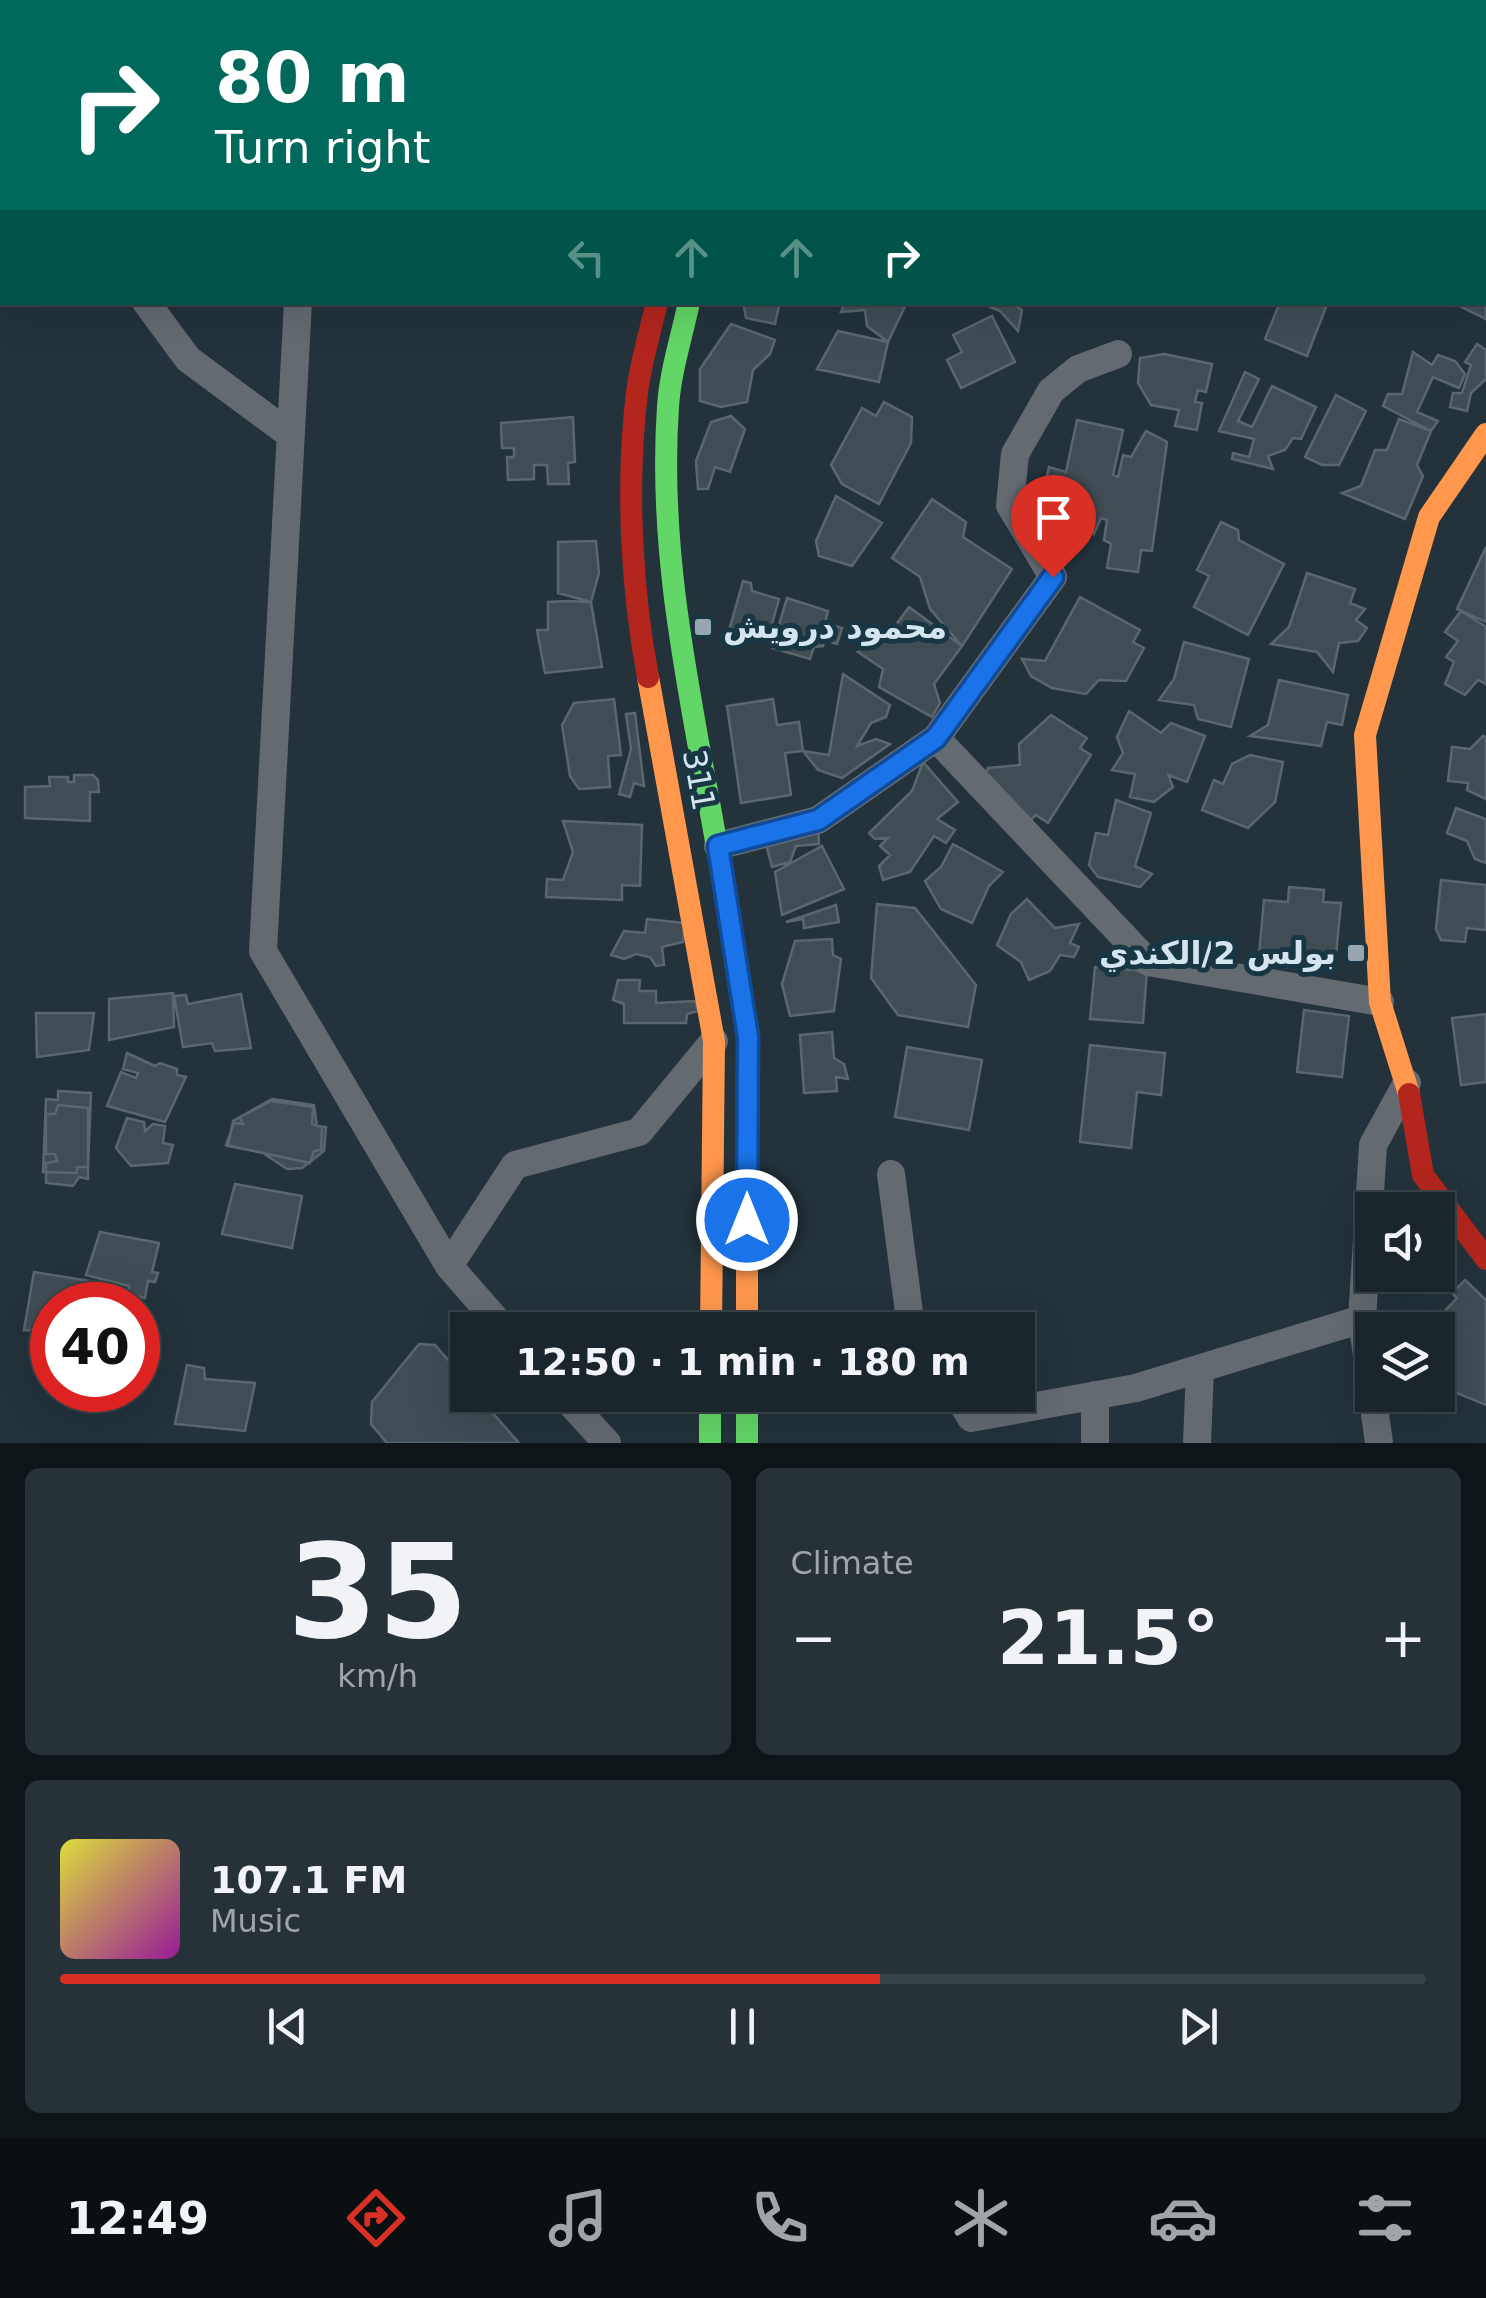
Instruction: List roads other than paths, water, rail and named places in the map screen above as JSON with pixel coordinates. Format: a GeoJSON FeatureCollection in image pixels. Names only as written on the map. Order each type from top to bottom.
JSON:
{"type":"FeatureCollection","features":[{"type":"Feature","properties":{"kind":"street"},"geometry":{"type":"LineString","coordinates":[[148,305],[188,358],[288,434]]}},
{"type":"Feature","properties":{"kind":"street"},"geometry":{"type":"LineString","coordinates":[[298,305],[263,951],[448,1266],[489,1312]]}},
{"type":"Feature","properties":{"kind":"street","name":"311"},"geometry":{"type":"LineString","coordinates":[[655,305],[637,392],[633,500],[639,630],[714,1041],[711,1312]]}},
{"type":"Feature","properties":{"kind":"street","name":"311"},"geometry":{"type":"LineString","coordinates":[[688,305],[668,404],[666,520],[674,617],[718,846],[748,1037],[747,1312]]}},
{"type":"Feature","properties":{"kind":"street"},"geometry":{"type":"LineString","coordinates":[[718,846],[818,820],[936,738],[1053,577],[1010,505],[1015,454],[1051,391],[1078,369],[1118,354]]}},
{"type":"Feature","properties":{"kind":"street"},"geometry":{"type":"LineString","coordinates":[[1486,434],[1428,517],[1366,734],[1380,1002],[1407,1083],[1423,1175],[1486,1259]]}},
{"type":"Feature","properties":{"kind":"street"},"geometry":{"type":"LineString","coordinates":[[936,738],[1148,962],[1380,1002]]}},
{"type":"Feature","properties":{"kind":"street"},"geometry":{"type":"LineString","coordinates":[[448,1266],[514,1165],[639,1132],[714,1041]]}},
{"type":"Feature","properties":{"kind":"street"},"geometry":{"type":"LineString","coordinates":[[1362,1312],[1373,1146],[1407,1083]]}},
{"type":"Feature","properties":{"kind":"street"},"geometry":{"type":"LineString","coordinates":[[891,1174],[909,1312]]}},
{"type":"Feature","properties":{"kind":"street"},"geometry":{"type":"LineString","coordinates":[[1035,1406],[1200,1369],[1355,1321]]}},
{"type":"Feature","properties":{"kind":"street"},"geometry":{"type":"LineString","coordinates":[[1197,1443],[1200,1369]]}},
{"type":"Feature","properties":{"kind":"street"},"geometry":{"type":"LineString","coordinates":[[1095,1395],[1095,1443]]}},
{"type":"Feature","properties":{"kind":"street"},"geometry":{"type":"LineString","coordinates":[[577,1412],[605,1443]]}},
{"type":"Feature","properties":{"kind":"street"},"geometry":{"type":"LineString","coordinates":[[710,1412],[710,1443]]}},
{"type":"Feature","properties":{"kind":"street"},"geometry":{"type":"LineString","coordinates":[[747,1412],[747,1443]]}},
{"type":"Feature","properties":{"kind":"street"},"geometry":{"type":"LineString","coordinates":[[967,1412],[971,1418],[1003,1412]]}},
{"type":"Feature","properties":{"kind":"street"},"geometry":{"type":"LineString","coordinates":[[1375,1412],[1379,1443]]}},
{"type":"Feature","properties":{"kind":"place","name":"محمود درويش"},"geometry":{"type":"Point","coordinates":[703,627]}},
{"type":"Feature","properties":{"kind":"place","name":"بولس 2/الكندي"},"geometry":{"type":"Point","coordinates":[1356,953]}}]}
